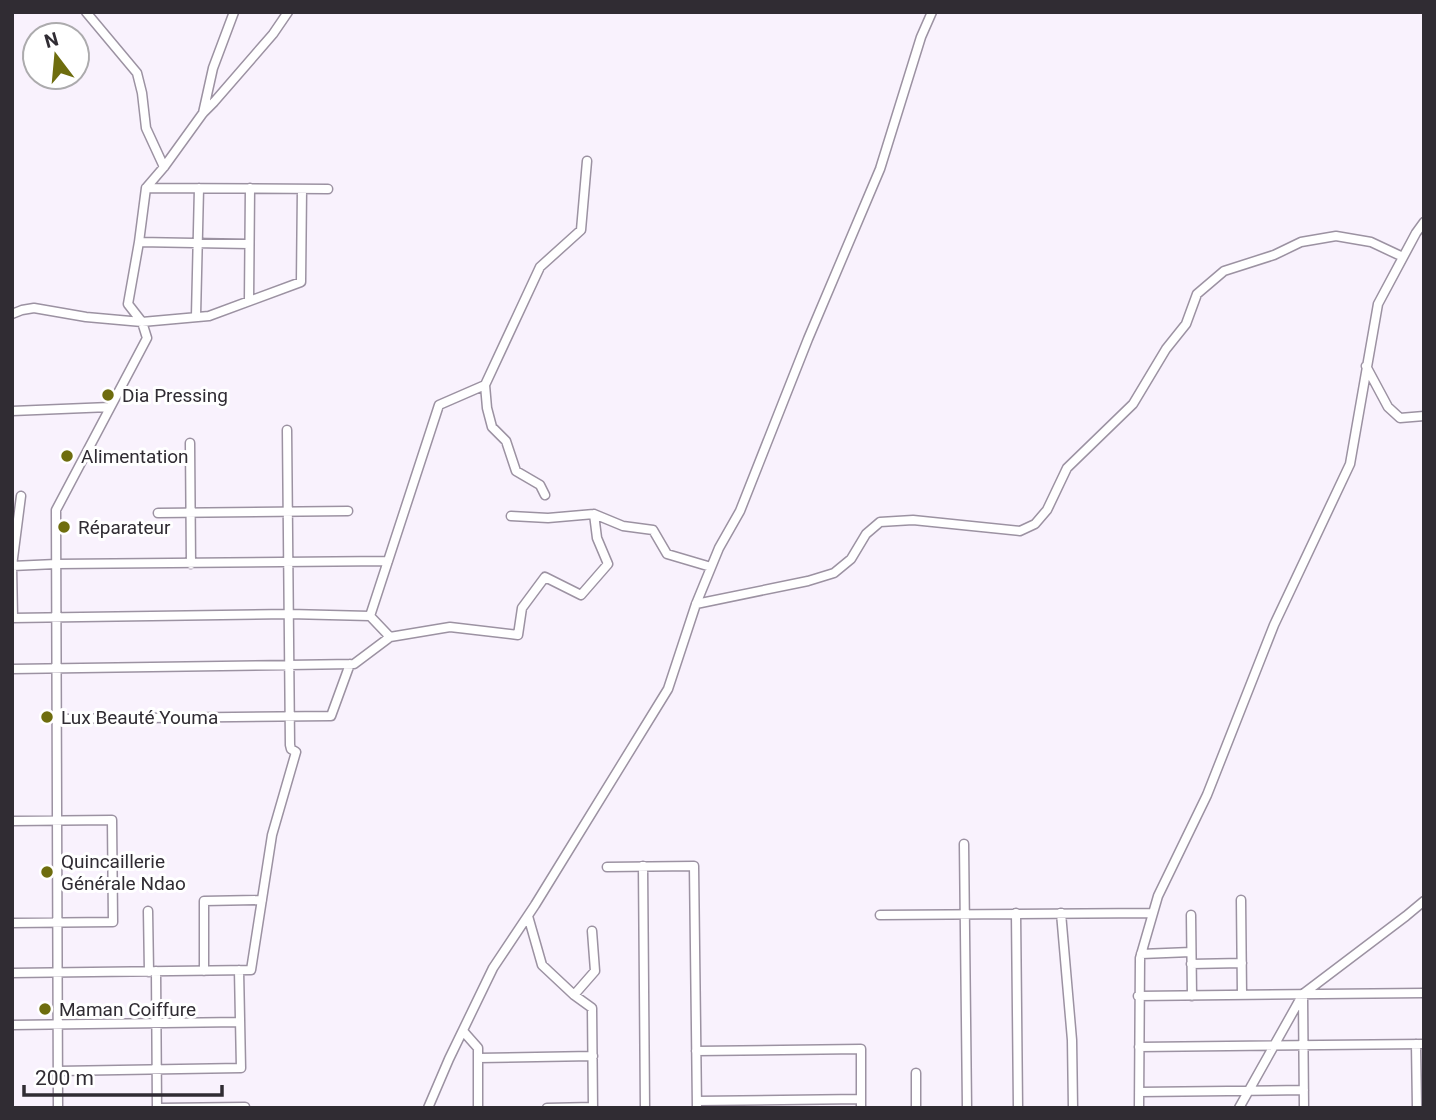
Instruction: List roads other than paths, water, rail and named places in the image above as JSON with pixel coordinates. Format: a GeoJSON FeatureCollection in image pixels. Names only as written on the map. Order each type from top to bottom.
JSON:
{"type":"FeatureCollection","features":[{"type":"Feature","properties":{"kind":"street"},"geometry":{"type":"LineString","coordinates":[[86,12],[137,73],[146,128],[164,167]]}},
{"type":"Feature","properties":{"kind":"street"},"geometry":{"type":"LineString","coordinates":[[203,113],[213,68],[234,12]]}},
{"type":"Feature","properties":{"kind":"street"},"geometry":{"type":"LineString","coordinates":[[58,1108],[56,510],[147,338],[142,322],[128,304],[146,188],[203,113],[273,34],[288,12]]}},
{"type":"Feature","properties":{"kind":"street"},"geometry":{"type":"LineString","coordinates":[[428,1108],[493,968],[668,689],[711,567],[740,511],[808,339],[880,169],[921,37],[932,12]]}},
{"type":"Feature","properties":{"kind":"street"},"geometry":{"type":"LineString","coordinates":[[545,495],[540,485],[516,471],[506,441],[492,427],[485,385],[540,267],[581,230],[587,162]]}},
{"type":"Feature","properties":{"kind":"street"},"geometry":{"type":"LineString","coordinates":[[146,188],[328,189]]}},
{"type":"Feature","properties":{"kind":"street"},"geometry":{"type":"LineString","coordinates":[[196,316],[199,188]]}},
{"type":"Feature","properties":{"kind":"street"},"geometry":{"type":"LineString","coordinates":[[249,301],[250,188]]}},
{"type":"Feature","properties":{"kind":"street"},"geometry":{"type":"LineString","coordinates":[[12,314],[34,308],[86,317],[142,322],[209,316],[301,282],[302,189]]}},
{"type":"Feature","properties":{"kind":"street"},"geometry":{"type":"LineString","coordinates":[[1139,1108],[1138,996],[1141,954],[1158,896],[1207,795],[1274,625],[1350,464],[1378,304],[1424,222]]}},
{"type":"Feature","properties":{"kind":"street"},"geometry":{"type":"LineString","coordinates":[[696,604],[808,581],[834,573],[851,559],[866,534],[880,522],[913,520],[1020,531],[1035,524],[1047,510],[1068,468],[1133,404],[1166,349],[1186,324],[1197,294],[1224,271],[1274,255],[1301,242],[1336,236],[1371,242],[1403,257]]}},
{"type":"Feature","properties":{"kind":"street"},"geometry":{"type":"LineString","coordinates":[[139,242],[250,244]]}},
{"type":"Feature","properties":{"kind":"street"},"geometry":{"type":"LineString","coordinates":[[1366,366],[1388,407],[1400,418],[1424,416]]}},
{"type":"Feature","properties":{"kind":"street"},"geometry":{"type":"LineString","coordinates":[[370,616],[439,405],[485,385]]}},
{"type":"Feature","properties":{"kind":"street"},"geometry":{"type":"LineString","coordinates":[[12,411],[110,407]]}},
{"type":"Feature","properties":{"kind":"street"},"geometry":{"type":"LineString","coordinates":[[12,973],[251,970],[272,835],[296,752],[290,745],[287,430]]}},
{"type":"Feature","properties":{"kind":"street"},"geometry":{"type":"LineString","coordinates":[[190,443],[191,564]]}},
{"type":"Feature","properties":{"kind":"street"},"geometry":{"type":"LineString","coordinates":[[21,496],[12,566],[13,618],[289,614],[370,616],[390,637]]}},
{"type":"Feature","properties":{"kind":"street"},"geometry":{"type":"LineString","coordinates":[[158,513],[348,511]]}},
{"type":"Feature","properties":{"kind":"street"},"geometry":{"type":"LineString","coordinates":[[510,516],[548,519],[594,514],[623,526],[653,530],[667,554],[711,567]]}},
{"type":"Feature","properties":{"kind":"street"},"geometry":{"type":"LineString","coordinates":[[12,669],[354,664],[390,637],[450,627],[519,635],[522,608],[545,578],[581,595],[608,564],[597,538],[594,514]]}},
{"type":"Feature","properties":{"kind":"street"},"geometry":{"type":"LineString","coordinates":[[12,566],[388,561]]}},
{"type":"Feature","properties":{"kind":"street"},"geometry":{"type":"LineString","coordinates":[[57,719],[331,716],[350,664]]}},
{"type":"Feature","properties":{"kind":"street"},"geometry":{"type":"LineString","coordinates":[[12,821],[112,820],[113,922],[12,923]]}},
{"type":"Feature","properties":{"kind":"street"},"geometry":{"type":"LineString","coordinates":[[964,844],[967,1108]]}},
{"type":"Feature","properties":{"kind":"street"},"geometry":{"type":"LineString","coordinates":[[643,866],[645,1108]]}},
{"type":"Feature","properties":{"kind":"street"},"geometry":{"type":"LineString","coordinates":[[607,867],[694,866],[696,1051],[697,1104],[861,1103],[861,1049],[696,1051]]}},
{"type":"Feature","properties":{"kind":"street"},"geometry":{"type":"LineString","coordinates":[[204,971],[204,901],[262,900]]}},
{"type":"Feature","properties":{"kind":"street"},"geometry":{"type":"LineString","coordinates":[[1241,900],[1242,995]]}},
{"type":"Feature","properties":{"kind":"street"},"geometry":{"type":"LineString","coordinates":[[1239,1108],[1303,994],[1424,901]]}},
{"type":"Feature","properties":{"kind":"street"},"geometry":{"type":"LineString","coordinates":[[148,911],[156,1023],[158,1108],[245,1107]]}},
{"type":"Feature","properties":{"kind":"street"},"geometry":{"type":"LineString","coordinates":[[1016,913],[1018,1108]]}},
{"type":"Feature","properties":{"kind":"street"},"geometry":{"type":"LineString","coordinates":[[1061,913],[1072,1040],[1073,1108]]}},
{"type":"Feature","properties":{"kind":"street"},"geometry":{"type":"LineString","coordinates":[[880,915],[1153,913]]}},
{"type":"Feature","properties":{"kind":"street"},"geometry":{"type":"LineString","coordinates":[[1191,915],[1192,996]]}},
{"type":"Feature","properties":{"kind":"street"},"geometry":{"type":"LineString","coordinates":[[528,916],[542,965],[592,1008],[593,1107],[547,1108]]}},
{"type":"Feature","properties":{"kind":"street"},"geometry":{"type":"LineString","coordinates":[[574,995],[595,971],[592,931]]}},
{"type":"Feature","properties":{"kind":"street"},"geometry":{"type":"LineString","coordinates":[[1141,954],[1191,951]]}},
{"type":"Feature","properties":{"kind":"street"},"geometry":{"type":"LineString","coordinates":[[1191,964],[1242,963]]}},
{"type":"Feature","properties":{"kind":"street"},"geometry":{"type":"LineString","coordinates":[[58,1071],[241,1068],[239,970]]}},
{"type":"Feature","properties":{"kind":"street"},"geometry":{"type":"LineString","coordinates":[[1138,996],[1424,993]]}},
{"type":"Feature","properties":{"kind":"street"},"geometry":{"type":"LineString","coordinates":[[1303,994],[1304,1108]]}},
{"type":"Feature","properties":{"kind":"street"},"geometry":{"type":"LineString","coordinates":[[12,1025],[240,1022]]}},
{"type":"Feature","properties":{"kind":"street"},"geometry":{"type":"LineString","coordinates":[[463,1031],[478,1048],[478,1108]]}},
{"type":"Feature","properties":{"kind":"street"},"geometry":{"type":"LineString","coordinates":[[1139,1047],[1420,1044],[1416,1108]]}},
{"type":"Feature","properties":{"kind":"street"},"geometry":{"type":"LineString","coordinates":[[478,1058],[593,1056]]}},
{"type":"Feature","properties":{"kind":"street"},"geometry":{"type":"LineString","coordinates":[[916,1073],[916,1108]]}},
{"type":"Feature","properties":{"kind":"street"},"geometry":{"type":"LineString","coordinates":[[1139,1092],[1304,1090]]}},
{"type":"Feature","properties":{"kind":"place","name":"Dia Pressing"},"geometry":{"type":"Point","coordinates":[108,395]}},
{"type":"Feature","properties":{"kind":"place","name":"Alimentation"},"geometry":{"type":"Point","coordinates":[67,456]}},
{"type":"Feature","properties":{"kind":"place","name":"Réparateur"},"geometry":{"type":"Point","coordinates":[64,527]}},
{"type":"Feature","properties":{"kind":"place","name":"Lux Beauté Youma"},"geometry":{"type":"Point","coordinates":[47,717]}},
{"type":"Feature","properties":{"kind":"place","name":"Quincaillerie Générale Ndao"},"geometry":{"type":"Point","coordinates":[47,872]}},
{"type":"Feature","properties":{"kind":"place","name":"Maman Coiffure"},"geometry":{"type":"Point","coordinates":[45,1009]}}]}
